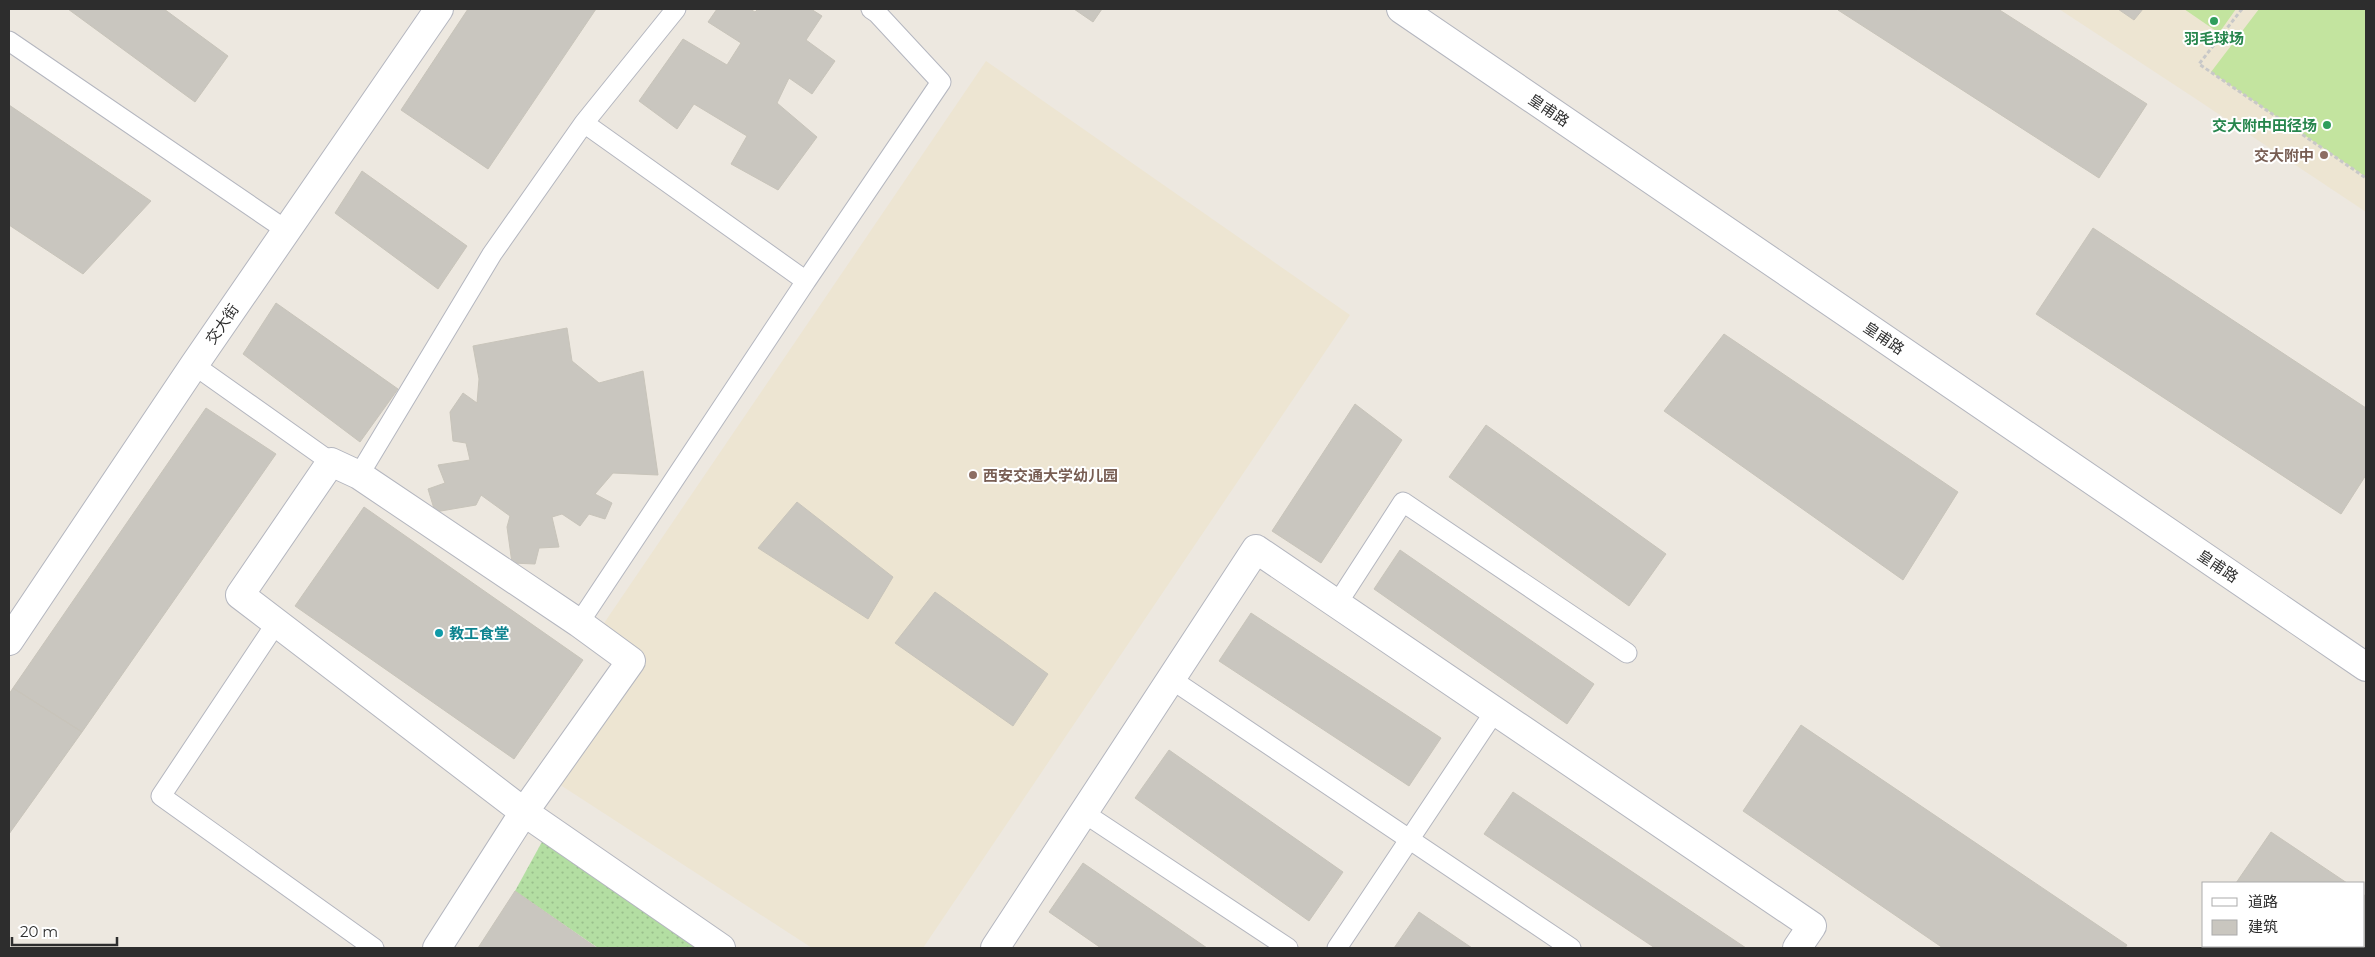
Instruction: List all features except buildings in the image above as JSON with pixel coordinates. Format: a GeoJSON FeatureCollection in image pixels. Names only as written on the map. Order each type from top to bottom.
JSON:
{"type":"FeatureCollection","features":[{"type":"Feature","properties":{"kind":"street","name":"交大街"},"geometry":{"type":"LineString","coordinates":[[9,641],[194,365],[439,9]]}},
{"type":"Feature","properties":{"kind":"street","name":"皇甫路"},"geometry":{"type":"LineString","coordinates":[[1401,9],[2366,667]]}},
{"type":"Feature","properties":{"kind":"street"},"geometry":{"type":"LineString","coordinates":[[437,948],[524,812],[631,661],[579,623],[359,475],[331,462],[240,595],[524,812],[721,948]]}},
{"type":"Feature","properties":{"kind":"street"},"geometry":{"type":"LineString","coordinates":[[1001,946],[1084,813],[1256,549],[1812,926],[1797,948]]}},
{"type":"Feature","properties":{"kind":"lane"},"geometry":{"type":"LineString","coordinates":[[359,475],[492,254],[584,122],[676,9]]}},
{"type":"Feature","properties":{"kind":"lane"},"geometry":{"type":"LineString","coordinates":[[579,623],[806,280],[940,82],[877,13],[871,9]]}},
{"type":"Feature","properties":{"kind":"lane"},"geometry":{"type":"LineString","coordinates":[[9,41],[286,230]]}},
{"type":"Feature","properties":{"kind":"lane"},"geometry":{"type":"LineString","coordinates":[[584,122],[806,280]]}},
{"type":"Feature","properties":{"kind":"lane"},"geometry":{"type":"LineString","coordinates":[[194,365],[331,462]]}},
{"type":"Feature","properties":{"kind":"lane"},"geometry":{"type":"LineString","coordinates":[[1337,604],[1403,502],[1627,653]]}},
{"type":"Feature","properties":{"kind":"lane"},"geometry":{"type":"LineString","coordinates":[[276,622],[161,796],[374,948]]}},
{"type":"Feature","properties":{"kind":"lane"},"geometry":{"type":"LineString","coordinates":[[1171,678],[1571,948]]}},
{"type":"Feature","properties":{"kind":"lane"},"geometry":{"type":"LineString","coordinates":[[1337,948],[1495,711]]}},
{"type":"Feature","properties":{"kind":"lane"},"geometry":{"type":"LineString","coordinates":[[1084,813],[1288,948]]}},
{"type":"Feature","properties":{"kind":"path"},"geometry":{"type":"LineString","coordinates":[[2242,9],[2199,64],[2366,178]]}},
{"type":"Feature","properties":{"kind":"shaded area","name":"交大附中"},"geometry":{"type":"Polygon","coordinates":[[[2059,9],[2366,9],[2366,212],[2196,99],[2059,9]]]}},
{"type":"Feature","properties":{"kind":"shaded area","name":"西安交通大学幼儿园"},"geometry":{"type":"Polygon","coordinates":[[[986,61],[1350,315],[923,948],[812,948],[548,777],[631,661],[596,635],[986,61]]]}},
{"type":"Feature","properties":{"kind":"green space","name":"羽毛球场"},"geometry":{"type":"Polygon","coordinates":[[[2184,9],[2236,9],[2219,33],[2184,9]]]}},
{"type":"Feature","properties":{"kind":"green space","name":"交大附中田径场"},"geometry":{"type":"Polygon","coordinates":[[[2259,9],[2366,9],[2366,177],[2211,72],[2259,9]]]}},
{"type":"Feature","properties":{"kind":"green space"},"geometry":{"type":"Polygon","coordinates":[[[549,829],[721,948],[598,948],[515,891],[549,829]]]}},
{"type":"Feature","properties":{"kind":"place","name":"羽毛球场"},"geometry":{"type":"Point","coordinates":[2214,21]}},
{"type":"Feature","properties":{"kind":"place","name":"交大附中田径场"},"geometry":{"type":"Point","coordinates":[2327,125]}},
{"type":"Feature","properties":{"kind":"place","name":"交大附中"},"geometry":{"type":"Point","coordinates":[2324,155]}},
{"type":"Feature","properties":{"kind":"place","name":"西安交通大学幼儿园"},"geometry":{"type":"Point","coordinates":[973,475]}},
{"type":"Feature","properties":{"kind":"place","name":"教工食堂"},"geometry":{"type":"Point","coordinates":[439,633]}}]}
